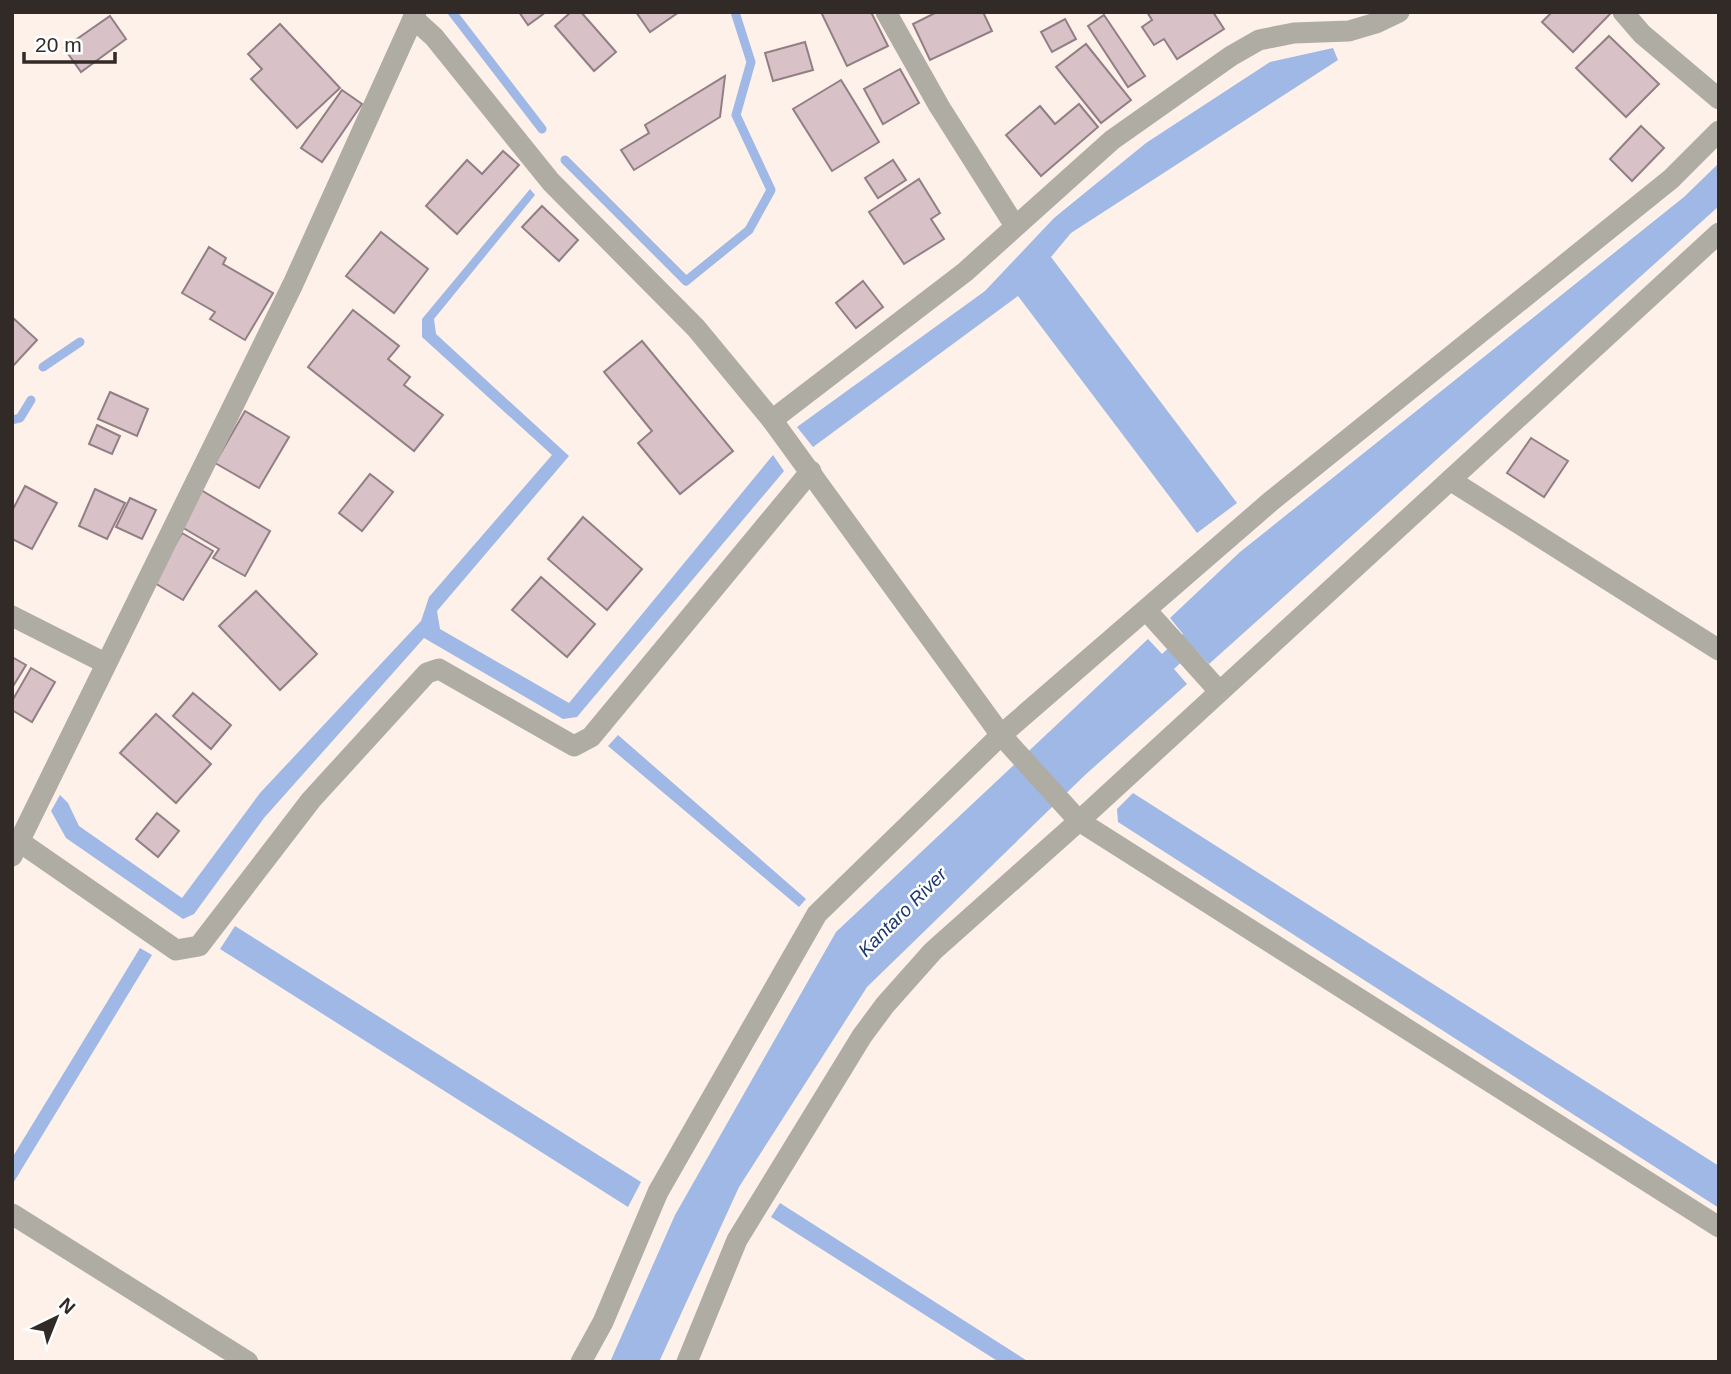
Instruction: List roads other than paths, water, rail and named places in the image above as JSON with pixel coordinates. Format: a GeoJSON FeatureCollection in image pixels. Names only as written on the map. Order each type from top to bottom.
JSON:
{"type":"FeatureCollection","features":[{"type":"Feature","properties":{"kind":"street"},"geometry":{"type":"LineString","coordinates":[[886,12],[939,106],[1015,226]]}},
{"type":"Feature","properties":{"kind":"street"},"geometry":{"type":"LineString","coordinates":[[772,420],[965,272],[1112,140],[1231,56],[1259,40],[1294,33],[1349,31],[1376,23],[1399,12]]}},
{"type":"Feature","properties":{"kind":"street"},"geometry":{"type":"LineString","coordinates":[[1623,12],[1642,34],[1719,99]]}},
{"type":"Feature","properties":{"kind":"street"},"geometry":{"type":"LineString","coordinates":[[811,471],[591,737],[574,746],[439,669],[427,673],[311,800],[199,946],[176,950],[16,849],[293,284],[414,15],[551,182],[696,328],[772,420],[811,471],[1001,735],[1079,821],[1719,1227]]}},
{"type":"Feature","properties":{"kind":"street"},"geometry":{"type":"LineString","coordinates":[[581,1362],[603,1322],[658,1192],[817,915],[1001,735],[1270,502],[1671,179],[1719,131]]}},
{"type":"Feature","properties":{"kind":"street"},"geometry":{"type":"LineString","coordinates":[[687,1362],[737,1240],[862,1036],[885,1005],[933,951],[1079,821],[1719,233]]}},
{"type":"Feature","properties":{"kind":"street"},"geometry":{"type":"LineString","coordinates":[[1450,480],[1719,650]]}},
{"type":"Feature","properties":{"kind":"street"},"geometry":{"type":"LineString","coordinates":[[1146,610],[1219,691]]}},
{"type":"Feature","properties":{"kind":"street"},"geometry":{"type":"LineString","coordinates":[[12,616],[105,663]]}},
{"type":"Feature","properties":{"kind":"street"},"geometry":{"type":"LineString","coordinates":[[12,1214],[248,1362]]}},
{"type":"Feature","properties":{"kind":"water"},"geometry":{"type":"Polygon","coordinates":[[[1333,48],[1338,60],[1071,233],[1051,257],[1237,503],[1197,533],[1018,296],[813,447],[797,427],[985,291],[1054,218],[1146,143],[1270,62],[1333,48]]]}},
{"type":"Feature","properties":{"kind":"water","name":"Kantaro River"},"geometry":{"type":"Polygon","coordinates":[[[1719,163],[1719,206],[1209,664],[1195,649],[1174,669],[1187,684],[1085,775],[867,987],[739,1187],[659,1362],[610,1362],[675,1215],[836,932],[1148,639],[1162,654],[1183,634],[1170,618],[1240,552],[1684,197],[1719,163]]]}},
{"type":"Feature","properties":{"kind":"water"},"geometry":{"type":"Polygon","coordinates":[[[530,189],[535,195],[434,319],[436,334],[569,456],[437,611],[440,629],[569,703],[773,455],[784,471],[577,717],[563,719],[424,638],[264,818],[194,914],[183,919],[66,838],[51,811],[60,795],[68,803],[79,826],[182,898],[260,793],[421,621],[429,597],[552,455],[422,337],[422,319],[530,189]]]}},
{"type":"Feature","properties":{"kind":"water"},"geometry":{"type":"Polygon","coordinates":[[[618,735],[806,899],[799,907],[608,746],[618,735]]]}},
{"type":"Feature","properties":{"kind":"water"},"geometry":{"type":"Polygon","coordinates":[[[1133,793],[1719,1166],[1719,1208],[1118,822],[1117,809],[1133,793]]]}},
{"type":"Feature","properties":{"kind":"water"},"geometry":{"type":"Polygon","coordinates":[[[235,926],[641,1182],[628,1207],[220,949],[235,926]]]}},
{"type":"Feature","properties":{"kind":"water"},"geometry":{"type":"Polygon","coordinates":[[[140,948],[152,955],[12,1185],[12,1158],[140,948]]]}},
{"type":"Feature","properties":{"kind":"water"},"geometry":{"type":"Polygon","coordinates":[[[780,1203],[1029,1362],[999,1362],[771,1217],[780,1203]]]}},
{"type":"Feature","properties":{"kind":"waterway"},"geometry":{"type":"LineString","coordinates":[[452,12],[542,129]]}},
{"type":"Feature","properties":{"kind":"waterway"},"geometry":{"type":"LineString","coordinates":[[565,160],[686,281],[749,230],[771,190],[736,115],[751,62],[735,12]]}},
{"type":"Feature","properties":{"kind":"waterway"},"geometry":{"type":"LineString","coordinates":[[43,367],[80,342]]}},
{"type":"Feature","properties":{"kind":"waterway"},"geometry":{"type":"LineString","coordinates":[[12,420],[20,418],[31,400]]}}]}
